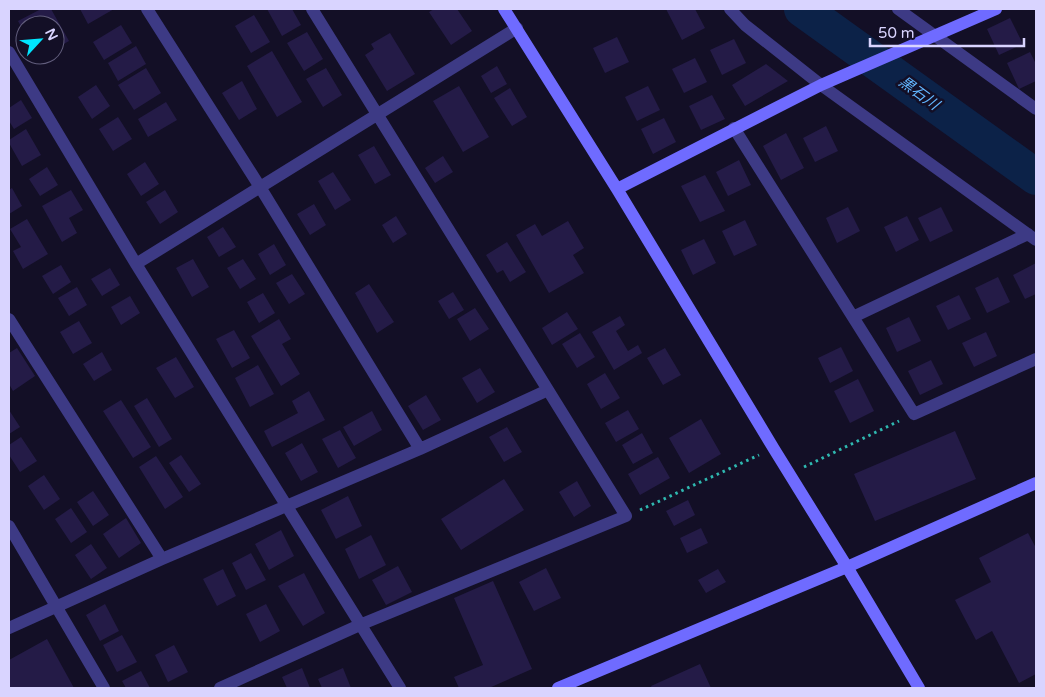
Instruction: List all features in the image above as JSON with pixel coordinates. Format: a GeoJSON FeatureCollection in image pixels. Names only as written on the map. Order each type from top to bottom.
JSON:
{"type":"FeatureCollection","features":[{"type":"Feature","properties":{"kind":"street"},"geometry":{"type":"LineString","coordinates":[[147,9],[260,187],[420,449]]}},
{"type":"Feature","properties":{"kind":"street"},"geometry":{"type":"LineString","coordinates":[[220,688],[362,624],[626,516],[312,9]]}},
{"type":"Feature","properties":{"kind":"street"},"geometry":{"type":"LineString","coordinates":[[504,9],[617,188],[919,688]]}},
{"type":"Feature","properties":{"kind":"street"},"geometry":{"type":"LineString","coordinates":[[730,9],[745,25],[821,86],[1032,237]]}},
{"type":"Feature","properties":{"kind":"street"},"geometry":{"type":"LineString","coordinates":[[898,9],[928,38],[1036,109]]}},
{"type":"Feature","properties":{"kind":"street"},"geometry":{"type":"LineString","coordinates":[[617,188],[821,86],[996,9]]}},
{"type":"Feature","properties":{"kind":"street"},"geometry":{"type":"LineString","coordinates":[[136,264],[517,28]]}},
{"type":"Feature","properties":{"kind":"street"},"geometry":{"type":"LineString","coordinates":[[11,59],[136,264],[362,624],[400,688]]}},
{"type":"Feature","properties":{"kind":"street"},"geometry":{"type":"LineString","coordinates":[[734,128],[914,414],[1036,359]]}},
{"type":"Feature","properties":{"kind":"street"},"geometry":{"type":"LineString","coordinates":[[853,317],[1032,237]]}},
{"type":"Feature","properties":{"kind":"street"},"geometry":{"type":"LineString","coordinates":[[9,319],[162,559]]}},
{"type":"Feature","properties":{"kind":"street"},"geometry":{"type":"LineString","coordinates":[[9,628],[162,559],[420,449],[548,390]]}},
{"type":"Feature","properties":{"kind":"street"},"geometry":{"type":"LineString","coordinates":[[558,688],[847,567],[1036,482]]}},
{"type":"Feature","properties":{"kind":"street"},"geometry":{"type":"LineString","coordinates":[[9,526],[104,688]]}},
{"type":"Feature","properties":{"kind":"path"},"geometry":{"type":"LineString","coordinates":[[789,474],[914,414]]}},
{"type":"Feature","properties":{"kind":"path"},"geometry":{"type":"LineString","coordinates":[[626,516],[774,449]]}},
{"type":"Feature","properties":{"kind":"building"},"geometry":{"type":"Polygon","coordinates":[[[41,9],[51,9],[54,15],[30,15],[41,9]]]}},
{"type":"Feature","properties":{"kind":"building"},"geometry":{"type":"Polygon","coordinates":[[[80,9],[114,9],[88,24],[80,9]]]}},
{"type":"Feature","properties":{"kind":"building"},"geometry":{"type":"Polygon","coordinates":[[[267,9],[292,9],[301,25],[282,36],[267,9]]]}},
{"type":"Feature","properties":{"kind":"building"},"geometry":{"type":"Polygon","coordinates":[[[434,9],[457,9],[472,31],[451,45],[429,12],[434,9]]]}},
{"type":"Feature","properties":{"kind":"building"},"geometry":{"type":"Polygon","coordinates":[[[666,9],[695,9],[705,28],[682,40],[666,9]]]}},
{"type":"Feature","properties":{"kind":"building"},"geometry":{"type":"Polygon","coordinates":[[[254,15],[270,42],[251,53],[235,26],[254,15]]]}},
{"type":"Feature","properties":{"kind":"building"},"geometry":{"type":"Polygon","coordinates":[[[1010,18],[1023,44],[999,55],[987,29],[1010,18]]]}},
{"type":"Feature","properties":{"kind":"building"},"geometry":{"type":"Polygon","coordinates":[[[121,25],[132,43],[104,60],[93,42],[121,25]]]}},
{"type":"Feature","properties":{"kind":"building"},"geometry":{"type":"Polygon","coordinates":[[[307,32],[323,59],[304,71],[287,43],[307,32]]]}},
{"type":"Feature","properties":{"kind":"building"},"geometry":{"type":"Polygon","coordinates":[[[390,33],[415,74],[387,91],[365,55],[374,49],[371,44],[390,33]]]}},
{"type":"Feature","properties":{"kind":"building"},"geometry":{"type":"Polygon","coordinates":[[[65,34],[69,41],[65,43],[65,34]]]}},
{"type":"Feature","properties":{"kind":"building"},"geometry":{"type":"Polygon","coordinates":[[[617,37],[629,62],[605,73],[593,48],[617,37]]]}},
{"type":"Feature","properties":{"kind":"building"},"geometry":{"type":"Polygon","coordinates":[[[734,39],[746,63],[722,75],[710,50],[734,39]]]}},
{"type":"Feature","properties":{"kind":"building"},"geometry":{"type":"Polygon","coordinates":[[[136,46],[146,64],[118,81],[108,63],[136,46]]]}},
{"type":"Feature","properties":{"kind":"building"},"geometry":{"type":"Polygon","coordinates":[[[272,51],[302,102],[277,117],[247,66],[272,51]]]}},
{"type":"Feature","properties":{"kind":"building"},"geometry":{"type":"Polygon","coordinates":[[[1030,52],[1036,64],[1036,81],[1019,89],[1007,63],[1030,52]]]}},
{"type":"Feature","properties":{"kind":"building"},"geometry":{"type":"Polygon","coordinates":[[[695,58],[707,82],[684,93],[672,69],[695,58]]]}},
{"type":"Feature","properties":{"kind":"building"},"geometry":{"type":"Polygon","coordinates":[[[766,64],[788,81],[745,106],[732,85],[766,64]]]}},
{"type":"Feature","properties":{"kind":"building"},"geometry":{"type":"Polygon","coordinates":[[[497,66],[507,84],[491,93],[481,76],[497,66]]]}},
{"type":"Feature","properties":{"kind":"building"},"geometry":{"type":"Polygon","coordinates":[[[146,68],[161,93],[134,110],[118,85],[146,68]]]}},
{"type":"Feature","properties":{"kind":"building"},"geometry":{"type":"Polygon","coordinates":[[[326,68],[342,95],[323,107],[306,79],[326,68]]]}},
{"type":"Feature","properties":{"kind":"building"},"geometry":{"type":"Polygon","coordinates":[[[242,81],[257,109],[239,120],[222,93],[242,81]]]}},
{"type":"Feature","properties":{"kind":"building"},"geometry":{"type":"Polygon","coordinates":[[[96,85],[110,106],[92,119],[78,97],[96,85]]]}},
{"type":"Feature","properties":{"kind":"building"},"geometry":{"type":"Polygon","coordinates":[[[459,86],[489,137],[463,152],[433,101],[459,86]]]}},
{"type":"Feature","properties":{"kind":"building"},"geometry":{"type":"Polygon","coordinates":[[[648,86],[660,110],[637,121],[625,97],[648,86]]]}},
{"type":"Feature","properties":{"kind":"building"},"geometry":{"type":"Polygon","coordinates":[[[510,88],[527,117],[512,126],[494,98],[510,88]]]}},
{"type":"Feature","properties":{"kind":"building"},"geometry":{"type":"Polygon","coordinates":[[[712,95],[725,119],[701,130],[689,106],[712,95]]]}},
{"type":"Feature","properties":{"kind":"building"},"geometry":{"type":"Polygon","coordinates":[[[21,100],[32,118],[14,129],[9,121],[9,108],[21,100]]]}},
{"type":"Feature","properties":{"kind":"building"},"geometry":{"type":"Polygon","coordinates":[[[166,102],[177,120],[148,137],[138,119],[166,102]]]}},
{"type":"Feature","properties":{"kind":"building"},"geometry":{"type":"Polygon","coordinates":[[[118,117],[132,139],[113,151],[99,129],[118,117]]]}},
{"type":"Feature","properties":{"kind":"building"},"geometry":{"type":"Polygon","coordinates":[[[664,118],[676,142],[653,154],[641,129],[664,118]]]}},
{"type":"Feature","properties":{"kind":"building"},"geometry":{"type":"Polygon","coordinates":[[[826,126],[838,151],[815,162],[803,138],[826,126]]]}},
{"type":"Feature","properties":{"kind":"building"},"geometry":{"type":"Polygon","coordinates":[[[26,129],[41,155],[22,166],[9,140],[26,129]]]}},
{"type":"Feature","properties":{"kind":"building"},"geometry":{"type":"Polygon","coordinates":[[[786,133],[804,168],[781,180],[763,146],[786,133]]]}},
{"type":"Feature","properties":{"kind":"building"},"geometry":{"type":"Polygon","coordinates":[[[374,146],[391,175],[375,184],[358,155],[374,146]]]}},
{"type":"Feature","properties":{"kind":"building"},"geometry":{"type":"Polygon","coordinates":[[[443,156],[453,172],[435,183],[425,168],[443,156]]]}},
{"type":"Feature","properties":{"kind":"building"},"geometry":{"type":"Polygon","coordinates":[[[739,160],[751,185],[728,196],[716,172],[739,160]]]}},
{"type":"Feature","properties":{"kind":"building"},"geometry":{"type":"Polygon","coordinates":[[[145,162],[159,184],[141,196],[127,174],[145,162]]]}},
{"type":"Feature","properties":{"kind":"building"},"geometry":{"type":"Polygon","coordinates":[[[47,167],[58,185],[40,196],[29,179],[47,167]]]}},
{"type":"Feature","properties":{"kind":"building"},"geometry":{"type":"Polygon","coordinates":[[[333,172],[351,200],[335,210],[318,181],[333,172]]]}},
{"type":"Feature","properties":{"kind":"building"},"geometry":{"type":"Polygon","coordinates":[[[705,175],[725,211],[700,222],[681,186],[705,175]]]}},
{"type":"Feature","properties":{"kind":"building"},"geometry":{"type":"Polygon","coordinates":[[[12,188],[22,206],[9,214],[9,190],[12,188]]]}},
{"type":"Feature","properties":{"kind":"building"},"geometry":{"type":"Polygon","coordinates":[[[71,190],[83,210],[69,218],[77,233],[62,242],[42,206],[71,190]]]}},
{"type":"Feature","properties":{"kind":"building"},"geometry":{"type":"Polygon","coordinates":[[[165,190],[178,212],[160,224],[146,202],[165,190]]]}},
{"type":"Feature","properties":{"kind":"building"},"geometry":{"type":"Polygon","coordinates":[[[314,204],[326,225],[310,235],[297,214],[314,204]]]}},
{"type":"Feature","properties":{"kind":"building"},"geometry":{"type":"Polygon","coordinates":[[[848,207],[860,231],[837,243],[826,218],[848,207]]]}},
{"type":"Feature","properties":{"kind":"building"},"geometry":{"type":"Polygon","coordinates":[[[941,207],[953,231],[930,242],[918,218],[941,207]]]}},
{"type":"Feature","properties":{"kind":"building"},"geometry":{"type":"Polygon","coordinates":[[[396,216],[407,234],[393,243],[382,225],[396,216]]]}},
{"type":"Feature","properties":{"kind":"building"},"geometry":{"type":"Polygon","coordinates":[[[907,216],[919,240],[896,252],[884,227],[907,216]]]}},
{"type":"Feature","properties":{"kind":"building"},"geometry":{"type":"Polygon","coordinates":[[[27,219],[48,254],[23,269],[13,251],[21,247],[10,229],[27,219]]]}},
{"type":"Feature","properties":{"kind":"building"},"geometry":{"type":"Polygon","coordinates":[[[745,220],[757,245],[734,256],[722,231],[745,220]]]}},
{"type":"Feature","properties":{"kind":"building"},"geometry":{"type":"Polygon","coordinates":[[[568,221],[584,248],[573,255],[584,273],[549,293],[516,235],[535,224],[542,236],[568,221]]]}},
{"type":"Feature","properties":{"kind":"building"},"geometry":{"type":"Polygon","coordinates":[[[223,227],[236,247],[219,257],[207,237],[223,227]]]}},
{"type":"Feature","properties":{"kind":"building"},"geometry":{"type":"Polygon","coordinates":[[[704,239],[716,263],[693,275],[681,250],[704,239]]]}},
{"type":"Feature","properties":{"kind":"building"},"geometry":{"type":"Polygon","coordinates":[[[507,242],[526,272],[510,282],[503,270],[497,273],[486,255],[507,242]]]}},
{"type":"Feature","properties":{"kind":"building"},"geometry":{"type":"Polygon","coordinates":[[[274,244],[286,265],[270,275],[258,254],[274,244]]]}},
{"type":"Feature","properties":{"kind":"building"},"geometry":{"type":"Polygon","coordinates":[[[193,259],[209,287],[192,297],[176,268],[193,259]]]}},
{"type":"Feature","properties":{"kind":"building"},"geometry":{"type":"Polygon","coordinates":[[[243,259],[256,279],[240,289],[227,268],[243,259]]]}},
{"type":"Feature","properties":{"kind":"building"},"geometry":{"type":"Polygon","coordinates":[[[1036,263],[1036,294],[1025,299],[1013,275],[1036,263]]]}},
{"type":"Feature","properties":{"kind":"building"},"geometry":{"type":"Polygon","coordinates":[[[61,265],[71,282],[53,294],[42,276],[61,265]]]}},
{"type":"Feature","properties":{"kind":"building"},"geometry":{"type":"Polygon","coordinates":[[[110,268],[120,285],[102,296],[91,279],[110,268]]]}},
{"type":"Feature","properties":{"kind":"building"},"geometry":{"type":"Polygon","coordinates":[[[292,274],[305,294],[289,304],[276,283],[292,274]]]}},
{"type":"Feature","properties":{"kind":"building"},"geometry":{"type":"Polygon","coordinates":[[[998,277],[1010,302],[987,313],[975,288],[998,277]]]}},
{"type":"Feature","properties":{"kind":"building"},"geometry":{"type":"Polygon","coordinates":[[[369,284],[394,322],[377,333],[355,293],[369,284]]]}},
{"type":"Feature","properties":{"kind":"building"},"geometry":{"type":"Polygon","coordinates":[[[77,287],[87,305],[69,316],[58,298],[77,287]]]}},
{"type":"Feature","properties":{"kind":"building"},"geometry":{"type":"Polygon","coordinates":[[[453,292],[464,310],[449,319],[438,301],[453,292]]]}},
{"type":"Feature","properties":{"kind":"building"},"geometry":{"type":"Polygon","coordinates":[[[263,293],[275,313],[259,323],[247,302],[263,293]]]}},
{"type":"Feature","properties":{"kind":"building"},"geometry":{"type":"Polygon","coordinates":[[[959,295],[971,319],[948,330],[936,306],[959,295]]]}},
{"type":"Feature","properties":{"kind":"building"},"geometry":{"type":"Polygon","coordinates":[[[130,296],[140,313],[121,325],[111,307],[130,296]]]}},
{"type":"Feature","properties":{"kind":"building"},"geometry":{"type":"Polygon","coordinates":[[[475,308],[489,329],[470,341],[457,319],[475,308]]]}},
{"type":"Feature","properties":{"kind":"building"},"geometry":{"type":"Polygon","coordinates":[[[567,312],[578,329],[552,345],[542,328],[567,312]]]}},
{"type":"Feature","properties":{"kind":"building"},"geometry":{"type":"Polygon","coordinates":[[[620,316],[625,325],[616,331],[628,351],[638,345],[642,353],[614,370],[592,332],[620,316]]]}},
{"type":"Feature","properties":{"kind":"building"},"geometry":{"type":"Polygon","coordinates":[[[909,317],[921,341],[897,352],[886,328],[909,317]]]}},
{"type":"Feature","properties":{"kind":"building"},"geometry":{"type":"Polygon","coordinates":[[[279,319],[291,339],[282,344],[300,374],[281,386],[251,336],[279,319]]]}},
{"type":"Feature","properties":{"kind":"building"},"geometry":{"type":"Polygon","coordinates":[[[79,321],[92,343],[73,354],[60,332],[79,321]]]}},
{"type":"Feature","properties":{"kind":"building"},"geometry":{"type":"Polygon","coordinates":[[[234,330],[250,358],[232,368],[216,339],[234,330]]]}},
{"type":"Feature","properties":{"kind":"building"},"geometry":{"type":"Polygon","coordinates":[[[986,332],[997,356],[974,367],[962,343],[986,332]]]}},
{"type":"Feature","properties":{"kind":"building"},"geometry":{"type":"Polygon","coordinates":[[[580,333],[595,357],[577,368],[562,344],[580,333]]]}},
{"type":"Feature","properties":{"kind":"building"},"geometry":{"type":"Polygon","coordinates":[[[841,347],[853,371],[830,383],[818,358],[841,347]]]}},
{"type":"Feature","properties":{"kind":"building"},"geometry":{"type":"Polygon","coordinates":[[[17,348],[35,376],[13,391],[9,384],[9,353],[17,348]]]}},
{"type":"Feature","properties":{"kind":"building"},"geometry":{"type":"Polygon","coordinates":[[[665,348],[681,375],[663,385],[647,358],[665,348]]]}},
{"type":"Feature","properties":{"kind":"building"},"geometry":{"type":"Polygon","coordinates":[[[102,352],[112,370],[94,381],[83,364],[102,352]]]}},
{"type":"Feature","properties":{"kind":"building"},"geometry":{"type":"Polygon","coordinates":[[[176,357],[194,387],[175,398],[156,368],[176,357]]]}},
{"type":"Feature","properties":{"kind":"building"},"geometry":{"type":"Polygon","coordinates":[[[931,360],[943,384],[920,395],[908,371],[931,360]]]}},
{"type":"Feature","properties":{"kind":"building"},"geometry":{"type":"Polygon","coordinates":[[[258,365],[274,394],[250,407],[235,378],[258,365]]]}},
{"type":"Feature","properties":{"kind":"building"},"geometry":{"type":"Polygon","coordinates":[[[480,368],[495,392],[477,403],[462,378],[480,368]]]}},
{"type":"Feature","properties":{"kind":"building"},"geometry":{"type":"Polygon","coordinates":[[[605,373],[620,398],[601,409],[587,384],[605,373]]]}},
{"type":"Feature","properties":{"kind":"building"},"geometry":{"type":"Polygon","coordinates":[[[858,379],[874,411],[850,423],[834,391],[858,379]]]}},
{"type":"Feature","properties":{"kind":"building"},"geometry":{"type":"Polygon","coordinates":[[[309,391],[325,420],[272,447],[264,431],[298,413],[292,401],[309,391]]]}},
{"type":"Feature","properties":{"kind":"building"},"geometry":{"type":"Polygon","coordinates":[[[426,395],[441,420],[423,430],[408,406],[426,395]]]}},
{"type":"Feature","properties":{"kind":"building"},"geometry":{"type":"Polygon","coordinates":[[[147,398],[172,439],[159,447],[134,406],[147,398]]]}},
{"type":"Feature","properties":{"kind":"building"},"geometry":{"type":"Polygon","coordinates":[[[121,400],[151,447],[133,458],[103,411],[121,400]]]}},
{"type":"Feature","properties":{"kind":"building"},"geometry":{"type":"Polygon","coordinates":[[[9,410],[20,427],[9,434],[9,410]]]}},
{"type":"Feature","properties":{"kind":"building"},"geometry":{"type":"Polygon","coordinates":[[[628,410],[639,429],[616,442],[605,423],[628,410]]]}},
{"type":"Feature","properties":{"kind":"building"},"geometry":{"type":"Polygon","coordinates":[[[372,411],[382,430],[354,446],[343,427],[372,411]]]}},
{"type":"Feature","properties":{"kind":"building"},"geometry":{"type":"Polygon","coordinates":[[[701,419],[721,454],[689,473],[669,438],[701,419]]]}},
{"type":"Feature","properties":{"kind":"building"},"geometry":{"type":"Polygon","coordinates":[[[507,427],[522,452],[504,462],[489,437],[507,427]]]}},
{"type":"Feature","properties":{"kind":"building"},"geometry":{"type":"Polygon","coordinates":[[[340,430],[356,458],[338,468],[322,439],[340,430]]]}},
{"type":"Feature","properties":{"kind":"building"},"geometry":{"type":"Polygon","coordinates":[[[955,431],[976,479],[875,521],[854,474],[955,431]]]}},
{"type":"Feature","properties":{"kind":"building"},"geometry":{"type":"Polygon","coordinates":[[[642,433],[653,453],[633,464],[622,445],[642,433]]]}},
{"type":"Feature","properties":{"kind":"building"},"geometry":{"type":"Polygon","coordinates":[[[21,437],[37,461],[20,472],[9,455],[9,445],[21,437]]]}},
{"type":"Feature","properties":{"kind":"building"},"geometry":{"type":"Polygon","coordinates":[[[302,443],[318,472],[301,481],[285,453],[302,443]]]}},
{"type":"Feature","properties":{"kind":"building"},"geometry":{"type":"Polygon","coordinates":[[[181,455],[201,484],[189,492],[169,463],[181,455]]]}},
{"type":"Feature","properties":{"kind":"building"},"geometry":{"type":"Polygon","coordinates":[[[156,456],[183,497],[165,509],[139,467],[156,456]]]}},
{"type":"Feature","properties":{"kind":"building"},"geometry":{"type":"Polygon","coordinates":[[[658,457],[670,478],[640,495],[628,474],[658,457]]]}},
{"type":"Feature","properties":{"kind":"building"},"geometry":{"type":"Polygon","coordinates":[[[44,475],[60,499],[44,510],[28,486],[44,475]]]}},
{"type":"Feature","properties":{"kind":"building"},"geometry":{"type":"Polygon","coordinates":[[[504,479],[524,510],[461,550],[441,519],[504,479]]]}},
{"type":"Feature","properties":{"kind":"building"},"geometry":{"type":"Polygon","coordinates":[[[577,481],[591,506],[574,517],[559,492],[577,481]]]}},
{"type":"Feature","properties":{"kind":"building"},"geometry":{"type":"Polygon","coordinates":[[[93,491],[109,515],[93,526],[77,502],[93,491]]]}},
{"type":"Feature","properties":{"kind":"building"},"geometry":{"type":"Polygon","coordinates":[[[348,496],[362,526],[336,539],[321,510],[348,496]]]}},
{"type":"Feature","properties":{"kind":"building"},"geometry":{"type":"Polygon","coordinates":[[[688,500],[695,515],[674,526],[666,511],[688,500]]]}},
{"type":"Feature","properties":{"kind":"building"},"geometry":{"type":"Polygon","coordinates":[[[71,508],[87,532],[71,543],[55,519],[71,508]]]}},
{"type":"Feature","properties":{"kind":"building"},"geometry":{"type":"Polygon","coordinates":[[[126,518],[141,543],[119,558],[103,534],[126,518]]]}},
{"type":"Feature","properties":{"kind":"building"},"geometry":{"type":"Polygon","coordinates":[[[701,528],[708,543],[687,553],[680,538],[701,528]]]}},
{"type":"Feature","properties":{"kind":"building"},"geometry":{"type":"Polygon","coordinates":[[[281,530],[294,556],[269,570],[255,544],[281,530]]]}},
{"type":"Feature","properties":{"kind":"building"},"geometry":{"type":"Polygon","coordinates":[[[1028,533],[1036,548],[1036,674],[1019,683],[992,631],[976,640],[955,600],[991,582],[979,558],[1028,533]]]}},
{"type":"Feature","properties":{"kind":"building"},"geometry":{"type":"Polygon","coordinates":[[[371,535],[386,565],[359,579],[345,549],[371,535]]]}},
{"type":"Feature","properties":{"kind":"building"},"geometry":{"type":"Polygon","coordinates":[[[91,544],[107,568],[91,579],[75,555],[91,544]]]}},
{"type":"Feature","properties":{"kind":"building"},"geometry":{"type":"Polygon","coordinates":[[[251,553],[266,580],[246,590],[232,563],[251,553]]]}},
{"type":"Feature","properties":{"kind":"building"},"geometry":{"type":"Polygon","coordinates":[[[398,566],[412,592],[386,605],[372,580],[398,566]]]}},
{"type":"Feature","properties":{"kind":"building"},"geometry":{"type":"Polygon","coordinates":[[[546,568],[561,598],[534,611],[519,582],[546,568]]]}},
{"type":"Feature","properties":{"kind":"building"},"geometry":{"type":"Polygon","coordinates":[[[223,569],[236,596],[217,606],[203,579],[223,569]]]}},
{"type":"Feature","properties":{"kind":"building"},"geometry":{"type":"Polygon","coordinates":[[[718,569],[726,582],[706,593],[698,580],[718,569]]]}},
{"type":"Feature","properties":{"kind":"building"},"geometry":{"type":"Polygon","coordinates":[[[304,573],[325,613],[303,626],[278,586],[304,573]]]}},
{"type":"Feature","properties":{"kind":"building"},"geometry":{"type":"Polygon","coordinates":[[[493,581],[532,669],[489,688],[459,688],[454,677],[483,665],[454,598],[493,581]]]}},
{"type":"Feature","properties":{"kind":"building"},"geometry":{"type":"Polygon","coordinates":[[[105,604],[119,631],[100,641],[86,615],[105,604]]]}},
{"type":"Feature","properties":{"kind":"building"},"geometry":{"type":"Polygon","coordinates":[[[266,604],[280,631],[260,642],[246,614],[266,604]]]}},
{"type":"Feature","properties":{"kind":"building"},"geometry":{"type":"Polygon","coordinates":[[[122,635],[137,662],[117,672],[103,645],[122,635]]]}},
{"type":"Feature","properties":{"kind":"building"},"geometry":{"type":"Polygon","coordinates":[[[47,639],[74,688],[9,688],[9,660],[47,639]]]}},
{"type":"Feature","properties":{"kind":"building"},"geometry":{"type":"Polygon","coordinates":[[[174,645],[188,672],[168,682],[155,655],[174,645]]]}},
{"type":"Feature","properties":{"kind":"building"},"geometry":{"type":"Polygon","coordinates":[[[700,664],[711,688],[652,688],[651,686],[700,664]]]}},
{"type":"Feature","properties":{"kind":"building"},"geometry":{"type":"Polygon","coordinates":[[[302,668],[310,688],[287,688],[282,677],[302,668]]]}},
{"type":"Feature","properties":{"kind":"building"},"geometry":{"type":"Polygon","coordinates":[[[343,668],[351,688],[322,688],[318,679],[343,668]]]}},
{"type":"Feature","properties":{"kind":"building"},"geometry":{"type":"Polygon","coordinates":[[[141,671],[150,688],[126,688],[122,681],[141,671]]]}},
{"type":"Feature","properties":{"kind":"waterway","name":"黒石川"},"geometry":{"type":"LineString","coordinates":[[802,9],[1036,177]]}}]}
